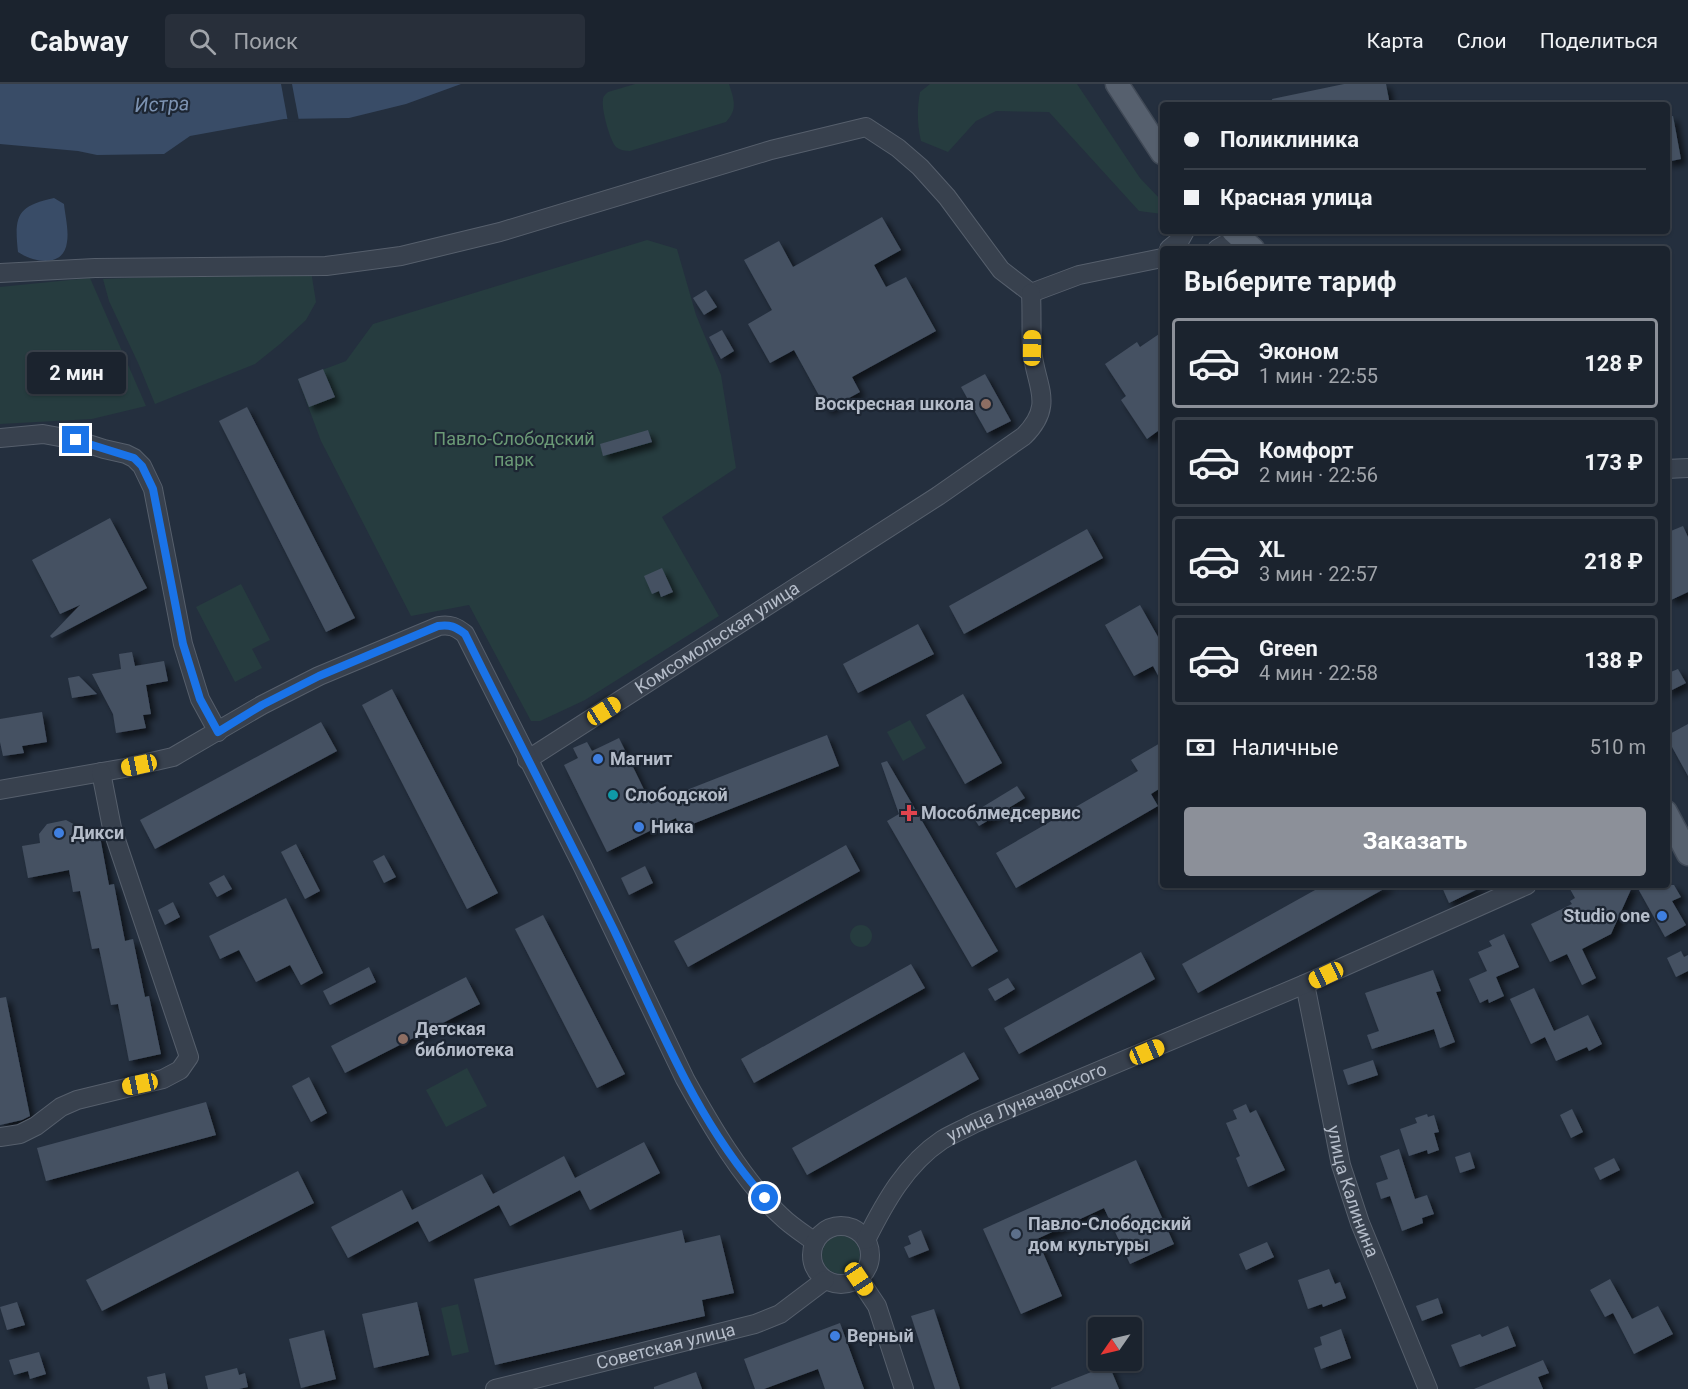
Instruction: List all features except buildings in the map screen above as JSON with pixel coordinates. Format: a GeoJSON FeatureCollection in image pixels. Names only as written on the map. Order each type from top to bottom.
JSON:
{"type":"FeatureCollection","features":[{"type":"Feature","properties":{"kind":"main road"},"geometry":{"type":"LineString","coordinates":[[1117,84],[1160,152]]}},
{"type":"Feature","properties":{"kind":"main road"},"geometry":{"type":"LineString","coordinates":[[1236,234],[1250,246]]}},
{"type":"Feature","properties":{"kind":"main road"},"geometry":{"type":"LineString","coordinates":[[1670,822],[1688,854]]}},
{"type":"Feature","properties":{"kind":"street"},"geometry":{"type":"LineString","coordinates":[[0,273],[95,268],[326,266],[401,256],[500,232],[771,150],[866,127],[898,148],[920,167],[947,197],[1001,270],[1030,293],[1079,276],[1157,261]]}},
{"type":"Feature","properties":{"kind":"street"},"geometry":{"type":"LineString","coordinates":[[1173,246],[1183,234]]}},
{"type":"Feature","properties":{"kind":"street"},"geometry":{"type":"LineString","coordinates":[[1222,246],[1227,243],[1233,234]]}},
{"type":"Feature","properties":{"kind":"street","name":"Комсомольская улица"},"geometry":{"type":"LineString","coordinates":[[527,760],[938,496],[1024,436],[1037,420],[1042,402],[1032,348],[1030,293]]}},
{"type":"Feature","properties":{"kind":"street"},"geometry":{"type":"LineString","coordinates":[[0,438],[43,434],[76,440],[126,454],[142,466],[153,489],[183,644],[200,699],[218,732]]}},
{"type":"Feature","properties":{"kind":"street"},"geometry":{"type":"LineString","coordinates":[[1670,469],[1688,468]]}},
{"type":"Feature","properties":{"kind":"street"},"geometry":{"type":"LineString","coordinates":[[0,790],[173,757],[262,705],[319,676],[438,626],[447,624],[457,628],[465,634],[700,1106],[756,1188],[781,1216],[814,1242]]}},
{"type":"Feature","properties":{"kind":"street"},"geometry":{"type":"LineString","coordinates":[[0,1137],[20,1134],[36,1126],[61,1107],[77,1100],[163,1079],[180,1070],[189,1057],[112,828],[101,772]]}},
{"type":"Feature","properties":{"kind":"street","name":"улица Луначарского"},"geometry":{"type":"LineString","coordinates":[[866,1240],[897,1184],[913,1164],[941,1141],[975,1123],[1305,984],[1520,888]]}},
{"type":"Feature","properties":{"kind":"street","name":"улица Калинина"},"geometry":{"type":"LineString","coordinates":[[1305,984],[1341,1165],[1360,1223],[1428,1389]]}},
{"type":"Feature","properties":{"kind":"street"},"geometry":{"type":"LineString","coordinates":[[850,1227],[866,1240],[870,1250],[870,1261],[866,1271],[859,1279],[842,1285],[825,1280],[817,1273],[813,1263],[814,1242],[829,1228],[850,1227]]}},
{"type":"Feature","properties":{"kind":"street"},"geometry":{"type":"LineString","coordinates":[[859,1279],[877,1306],[904,1389]]}},
{"type":"Feature","properties":{"kind":"street","name":"Советская улица"},"geometry":{"type":"LineString","coordinates":[[495,1389],[755,1324],[780,1314],[825,1280]]}},
{"type":"Feature","properties":{"kind":"green space"},"geometry":{"type":"Polygon","coordinates":[[[635,84],[729,84],[734,108],[726,122],[630,151],[623,150],[616,147],[611,138],[603,99],[608,92],[635,84]]]}},
{"type":"Feature","properties":{"kind":"green space"},"geometry":{"type":"Polygon","coordinates":[[[930,84],[1077,84],[1140,178],[1160,199],[1160,214],[1139,211],[1049,112],[996,111],[976,121],[948,152],[921,141],[918,116],[920,92],[930,84]]]}},
{"type":"Feature","properties":{"kind":"green space","name":"Павло-Слободский парк"},"geometry":{"type":"Polygon","coordinates":[[[647,240],[677,249],[696,315],[721,375],[736,468],[662,517],[719,616],[585,700],[540,721],[531,721],[469,605],[411,616],[321,441],[298,379],[346,361],[373,324],[647,240]]]}},
{"type":"Feature","properties":{"kind":"green space"},"geometry":{"type":"Polygon","coordinates":[[[311,271],[316,302],[306,320],[280,344],[255,364],[155,404],[109,301],[103,279],[311,271]]]}},
{"type":"Feature","properties":{"kind":"green space"},"geometry":{"type":"Polygon","coordinates":[[[90,278],[146,406],[92,419],[0,424],[0,287],[90,278]]]}},
{"type":"Feature","properties":{"kind":"green space"},"geometry":{"type":"Polygon","coordinates":[[[241,584],[270,640],[252,649],[262,668],[235,682],[196,607],[241,584]]]}},
{"type":"Feature","properties":{"kind":"green space"},"geometry":{"type":"Polygon","coordinates":[[[910,720],[926,748],[903,761],[887,732],[910,720]]]}},
{"type":"Feature","properties":{"kind":"green space"},"geometry":{"type":"Polygon","coordinates":[[[861,925],[869,928],[872,936],[869,944],[861,947],[853,944],[850,936],[853,928],[861,925]]]}},
{"type":"Feature","properties":{"kind":"green space"},"geometry":{"type":"Polygon","coordinates":[[[467,1068],[487,1106],[446,1127],[426,1090],[467,1068]]]}},
{"type":"Feature","properties":{"kind":"green space"},"geometry":{"type":"Polygon","coordinates":[[[841,1236],[854,1242],[860,1255],[854,1268],[841,1274],[828,1268],[822,1255],[828,1242],[841,1236]]]}},
{"type":"Feature","properties":{"kind":"green space"},"geometry":{"type":"Polygon","coordinates":[[[458,1304],[469,1352],[452,1356],[441,1308],[458,1304]]]}},
{"type":"Feature","properties":{"kind":"water","name":"Истра"},"geometry":{"type":"Polygon","coordinates":[[[0,84],[461,84],[406,104],[349,118],[284,119],[190,136],[164,154],[97,155],[78,151],[0,144],[0,84]]]}},
{"type":"Feature","properties":{"kind":"water"},"geometry":{"type":"Polygon","coordinates":[[[54,198],[64,204],[68,233],[65,250],[60,256],[47,261],[32,259],[18,252],[17,230],[21,214],[32,205],[54,198]]]}},
{"type":"Feature","properties":{"kind":"pier"},"geometry":{"type":"Polygon","coordinates":[[[281,84],[292,84],[299,121],[288,122],[281,84]]]}},
{"type":"Feature","properties":{"kind":"place","name":"Воскресная школа"},"geometry":{"type":"Point","coordinates":[986,404]}},
{"type":"Feature","properties":{"kind":"place","name":"Магнит"},"geometry":{"type":"Point","coordinates":[598,759]}},
{"type":"Feature","properties":{"kind":"place","name":"Слободской"},"geometry":{"type":"Point","coordinates":[613,795]}},
{"type":"Feature","properties":{"kind":"place","name":"Мособлмедсервис"},"geometry":{"type":"Point","coordinates":[909,813]}},
{"type":"Feature","properties":{"kind":"place","name":"Ника"},"geometry":{"type":"Point","coordinates":[639,827]}},
{"type":"Feature","properties":{"kind":"place","name":"Дикси"},"geometry":{"type":"Point","coordinates":[59,833]}},
{"type":"Feature","properties":{"kind":"place","name":"Studio one"},"geometry":{"type":"Point","coordinates":[1662,916]}},
{"type":"Feature","properties":{"kind":"place","name":"Детская библиотека"},"geometry":{"type":"Point","coordinates":[403,1039]}},
{"type":"Feature","properties":{"kind":"place","name":"Павло-Слободский дом культуры"},"geometry":{"type":"Point","coordinates":[1016,1234]}},
{"type":"Feature","properties":{"kind":"place","name":"Верный"},"geometry":{"type":"Point","coordinates":[835,1336]}},
{"type":"Feature","properties":{"kind":"route"},"geometry":{"type":"LineString","coordinates":[[76,440],[126,454],[142,466],[153,489],[183,644],[200,699],[218,732],[262,705],[319,676],[438,626],[447,624],[465,634],[583,867],[685,1079],[724,1144],[765,1198]]}}]}
